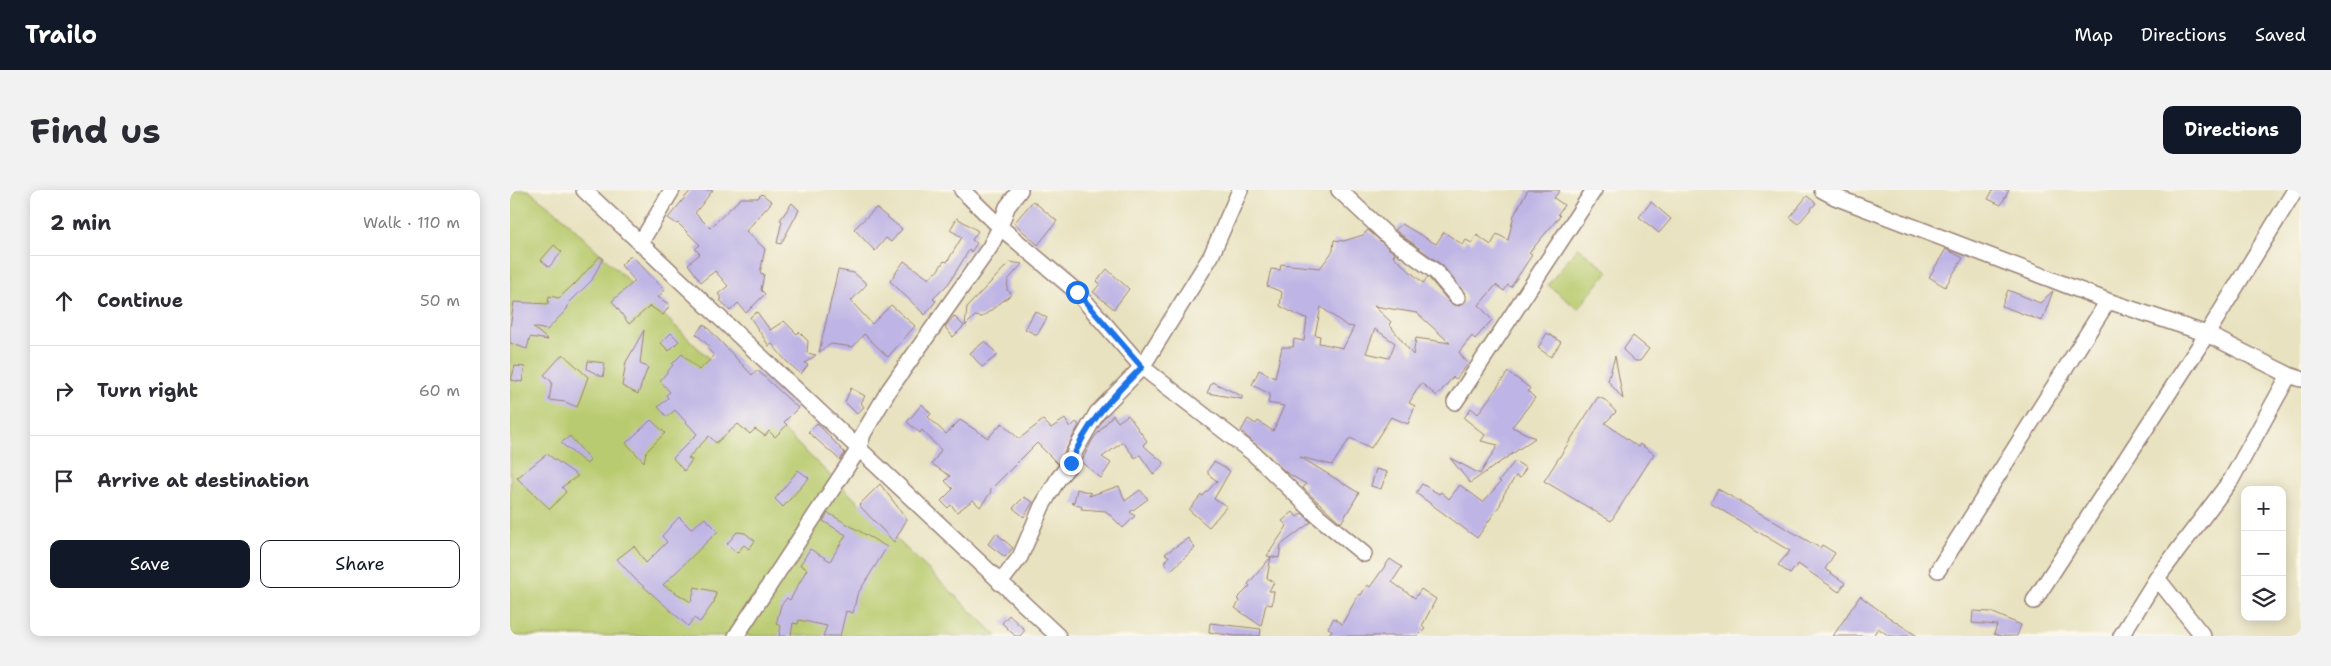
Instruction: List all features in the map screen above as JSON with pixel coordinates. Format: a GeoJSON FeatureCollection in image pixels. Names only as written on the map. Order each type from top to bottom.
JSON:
{"type":"FeatureCollection","features":[{"type":"Feature","properties":{"kind":"street"},"geometry":{"type":"LineString","coordinates":[[584,190],[858,450],[1058,636]]}},
{"type":"Feature","properties":{"kind":"street"},"geometry":{"type":"LineString","coordinates":[[640,242],[672,190]]}},
{"type":"Feature","properties":{"kind":"street"},"geometry":{"type":"LineString","coordinates":[[962,190],[1000,227],[1070,285],[1142,367],[1254,454],[1312,510],[1364,554]]}},
{"type":"Feature","properties":{"kind":"street"},"geometry":{"type":"LineString","coordinates":[[736,636],[858,450],[863,434],[889,390],[990,247],[1007,207],[1020,190]]}},
{"type":"Feature","properties":{"kind":"street"},"geometry":{"type":"LineString","coordinates":[[1000,583],[1020,557],[1042,506],[1058,479],[1071,463],[1075,451],[1097,413],[1142,367],[1211,256],[1240,190]]}},
{"type":"Feature","properties":{"kind":"street"},"geometry":{"type":"LineString","coordinates":[[1340,190],[1391,239],[1436,272],[1457,297]]}},
{"type":"Feature","properties":{"kind":"street"},"geometry":{"type":"LineString","coordinates":[[1455,402],[1594,190]]}},
{"type":"Feature","properties":{"kind":"street"},"geometry":{"type":"LineString","coordinates":[[1822,190],[2108,301],[2207,334],[2295,377],[2231,480],[2157,578],[2121,636]]}},
{"type":"Feature","properties":{"kind":"street"},"geometry":{"type":"LineString","coordinates":[[2034,601],[2207,334],[2295,190]]}},
{"type":"Feature","properties":{"kind":"street"},"geometry":{"type":"LineString","coordinates":[[1938,570],[2108,301]]}},
{"type":"Feature","properties":{"kind":"street"},"geometry":{"type":"LineString","coordinates":[[2157,578],[2203,636]]}},
{"type":"Feature","properties":{"kind":"green space"},"geometry":{"type":"Polygon","coordinates":[[[510,190],[528,190],[559,214],[997,636],[510,636],[510,190]]]}},
{"type":"Feature","properties":{"kind":"green space"},"geometry":{"type":"Polygon","coordinates":[[[1578,247],[1608,271],[1578,309],[1548,285],[1578,247]]]}},
{"type":"Feature","properties":{"kind":"building"},"geometry":{"type":"Polygon","coordinates":[[[691,190],[713,190],[695,213],[710,228],[741,198],[758,198],[762,194],[772,202],[746,231],[765,249],[760,273],[764,274],[761,290],[765,294],[746,313],[738,303],[730,311],[720,300],[722,299],[718,294],[728,286],[715,271],[701,282],[688,264],[700,254],[695,249],[700,245],[678,223],[668,218],[691,190]]]}},
{"type":"Feature","properties":{"kind":"building"},"geometry":{"type":"Polygon","coordinates":[[[1528,190],[1560,190],[1554,198],[1564,205],[1558,214],[1560,216],[1529,253],[1532,255],[1511,287],[1508,285],[1504,291],[1496,285],[1479,305],[1492,320],[1475,339],[1472,336],[1459,352],[1468,364],[1456,379],[1453,377],[1437,396],[1421,383],[1409,403],[1415,406],[1408,424],[1391,417],[1371,448],[1350,438],[1332,465],[1300,457],[1359,493],[1341,523],[1303,488],[1306,484],[1287,473],[1241,431],[1248,419],[1256,424],[1258,421],[1273,431],[1284,406],[1268,403],[1270,394],[1252,385],[1259,370],[1275,378],[1282,347],[1293,347],[1294,339],[1304,341],[1307,318],[1301,317],[1280,306],[1282,292],[1267,286],[1271,269],[1280,270],[1281,264],[1320,268],[1333,251],[1334,240],[1344,241],[1363,235],[1368,230],[1423,283],[1428,277],[1450,303],[1459,306],[1466,301],[1466,295],[1443,266],[1395,230],[1402,224],[1436,244],[1444,232],[1463,245],[1466,240],[1472,243],[1477,235],[1491,245],[1497,234],[1508,240],[1514,215],[1528,190]],[[1374,306],[1391,322],[1389,324],[1413,355],[1416,338],[1450,343],[1417,313],[1374,306]],[[1321,307],[1315,335],[1320,336],[1319,343],[1343,348],[1354,327],[1347,326],[1321,307]],[[1375,329],[1366,353],[1389,358],[1395,343],[1375,329]]]}},
{"type":"Feature","properties":{"kind":"building"},"geometry":{"type":"Polygon","coordinates":[[[1993,190],[2009,190],[2001,205],[1988,199],[1993,190]]]}},
{"type":"Feature","properties":{"kind":"building"},"geometry":{"type":"Polygon","coordinates":[[[1807,196],[1816,203],[1798,224],[1790,217],[1807,196]]]}},
{"type":"Feature","properties":{"kind":"building"},"geometry":{"type":"Polygon","coordinates":[[[1033,201],[1057,221],[1038,245],[1014,223],[1033,201]]]}},
{"type":"Feature","properties":{"kind":"building"},"geometry":{"type":"Polygon","coordinates":[[[1651,202],[1671,219],[1659,233],[1639,217],[1651,202]]]}},
{"type":"Feature","properties":{"kind":"building"},"geometry":{"type":"Polygon","coordinates":[[[792,203],[799,210],[781,244],[777,243],[782,221],[780,220],[792,203]]]}},
{"type":"Feature","properties":{"kind":"building"},"geometry":{"type":"Polygon","coordinates":[[[876,208],[902,229],[891,242],[886,238],[875,251],[854,229],[876,208]]]}},
{"type":"Feature","properties":{"kind":"building"},"geometry":{"type":"Polygon","coordinates":[[[957,218],[978,231],[972,240],[977,243],[971,252],[969,250],[949,283],[933,299],[936,301],[925,315],[890,281],[904,261],[929,279],[936,273],[944,261],[947,262],[962,237],[950,230],[957,218]]]}},
{"type":"Feature","properties":{"kind":"building"},"geometry":{"type":"Polygon","coordinates":[[[554,245],[562,252],[549,267],[541,260],[554,245]]]}},
{"type":"Feature","properties":{"kind":"building"},"geometry":{"type":"Polygon","coordinates":[[[1946,249],[1963,258],[1945,287],[1929,277],[1946,249]]]}},
{"type":"Feature","properties":{"kind":"building"},"geometry":{"type":"Polygon","coordinates":[[[631,255],[665,290],[658,297],[670,305],[663,315],[650,306],[629,324],[612,301],[635,281],[621,265],[631,255]]]}},
{"type":"Feature","properties":{"kind":"building"},"geometry":{"type":"Polygon","coordinates":[[[600,256],[603,258],[592,280],[569,303],[567,309],[547,330],[533,327],[548,340],[530,337],[527,349],[510,343],[510,327],[514,302],[548,304],[549,296],[559,298],[575,283],[574,285],[600,256]]]}},
{"type":"Feature","properties":{"kind":"building"},"geometry":{"type":"Polygon","coordinates":[[[1010,262],[1022,264],[1008,280],[1007,290],[1012,294],[982,317],[975,316],[965,326],[967,307],[1010,262]]]}},
{"type":"Feature","properties":{"kind":"building"},"geometry":{"type":"Polygon","coordinates":[[[1107,269],[1129,289],[1114,309],[1093,292],[1100,284],[1097,281],[1107,269]]]}},
{"type":"Feature","properties":{"kind":"building"},"geometry":{"type":"Polygon","coordinates":[[[838,270],[854,273],[867,284],[851,301],[872,324],[891,305],[915,326],[888,357],[864,334],[853,347],[831,344],[819,352],[838,270]]]}},
{"type":"Feature","properties":{"kind":"building"},"geometry":{"type":"Polygon","coordinates":[[[2008,290],[2040,303],[2053,291],[2042,321],[2002,306],[2008,290]]]}},
{"type":"Feature","properties":{"kind":"building"},"geometry":{"type":"Polygon","coordinates":[[[1035,311],[1047,318],[1037,335],[1025,329],[1035,311]]]}},
{"type":"Feature","properties":{"kind":"building"},"geometry":{"type":"Polygon","coordinates":[[[757,312],[770,330],[784,321],[797,334],[799,332],[808,341],[807,353],[816,355],[805,363],[808,365],[801,374],[786,361],[772,344],[769,346],[750,317],[757,312]]]}},
{"type":"Feature","properties":{"kind":"building"},"geometry":{"type":"Polygon","coordinates":[[[954,316],[964,326],[953,337],[945,327],[954,316]]]}},
{"type":"Feature","properties":{"kind":"building"},"geometry":{"type":"Polygon","coordinates":[[[704,324],[752,375],[757,370],[798,408],[784,422],[787,425],[775,437],[769,431],[765,436],[755,429],[750,434],[738,424],[716,443],[709,436],[688,458],[692,460],[684,471],[673,458],[697,434],[675,410],[667,417],[658,407],[668,398],[666,395],[670,392],[660,381],[682,354],[699,370],[714,356],[707,348],[709,346],[696,334],[704,324]]]}},
{"type":"Feature","properties":{"kind":"building"},"geometry":{"type":"Polygon","coordinates":[[[644,330],[640,364],[648,367],[638,394],[622,386],[626,362],[644,330]]]}},
{"type":"Feature","properties":{"kind":"building"},"geometry":{"type":"Polygon","coordinates":[[[671,333],[679,341],[669,351],[661,343],[671,333]]]}},
{"type":"Feature","properties":{"kind":"building"},"geometry":{"type":"Polygon","coordinates":[[[1547,333],[1561,342],[1551,357],[1538,348],[1547,333]]]}},
{"type":"Feature","properties":{"kind":"building"},"geometry":{"type":"Polygon","coordinates":[[[1633,336],[1649,349],[1640,361],[1635,361],[1623,350],[1633,336]]]}},
{"type":"Feature","properties":{"kind":"building"},"geometry":{"type":"Polygon","coordinates":[[[985,341],[998,355],[982,367],[970,353],[985,341]]]}},
{"type":"Feature","properties":{"kind":"building"},"geometry":{"type":"Polygon","coordinates":[[[563,354],[588,377],[577,407],[565,402],[549,400],[552,382],[544,375],[563,354]]]}},
{"type":"Feature","properties":{"kind":"building"},"geometry":{"type":"Polygon","coordinates":[[[1615,356],[1623,399],[1608,381],[1615,356]]]}},
{"type":"Feature","properties":{"kind":"building"},"geometry":{"type":"Polygon","coordinates":[[[588,361],[605,363],[603,377],[587,369],[588,361]]]}},
{"type":"Feature","properties":{"kind":"building"},"geometry":{"type":"Polygon","coordinates":[[[515,366],[525,367],[522,382],[511,380],[515,366]]]}},
{"type":"Feature","properties":{"kind":"building"},"geometry":{"type":"Polygon","coordinates":[[[1508,372],[1530,388],[1528,391],[1535,398],[1512,427],[1535,438],[1470,483],[1450,458],[1480,474],[1498,445],[1481,441],[1485,435],[1464,418],[1471,408],[1478,414],[1508,372]]]}},
{"type":"Feature","properties":{"kind":"building"},"geometry":{"type":"Polygon","coordinates":[[[1212,382],[1242,396],[1242,399],[1207,393],[1212,382]]]}},
{"type":"Feature","properties":{"kind":"building"},"geometry":{"type":"Polygon","coordinates":[[[851,388],[865,396],[861,403],[864,407],[857,414],[845,402],[851,388]]]}},
{"type":"Feature","properties":{"kind":"building"},"geometry":{"type":"Polygon","coordinates":[[[1598,397],[1605,400],[1616,412],[1605,423],[1638,447],[1640,444],[1654,454],[1611,521],[1544,481],[1598,397]]]}},
{"type":"Feature","properties":{"kind":"building"},"geometry":{"type":"Polygon","coordinates":[[[922,404],[931,414],[928,417],[946,434],[960,420],[988,438],[1002,423],[1019,439],[1043,420],[1051,428],[1065,419],[1070,428],[1076,422],[1079,425],[1058,464],[1037,443],[990,490],[991,492],[980,507],[973,500],[957,512],[951,505],[948,508],[941,501],[953,489],[945,481],[950,476],[932,464],[941,450],[922,430],[920,433],[907,422],[922,404]]]}},
{"type":"Feature","properties":{"kind":"building"},"geometry":{"type":"Polygon","coordinates":[[[1113,415],[1118,422],[1128,415],[1147,441],[1143,445],[1164,463],[1154,475],[1140,455],[1135,458],[1123,442],[1102,457],[1111,463],[1101,478],[1081,462],[1093,439],[1113,415]]]}},
{"type":"Feature","properties":{"kind":"building"},"geometry":{"type":"Polygon","coordinates":[[[651,420],[665,433],[646,452],[644,462],[626,443],[651,420]]]}},
{"type":"Feature","properties":{"kind":"building"},"geometry":{"type":"Polygon","coordinates":[[[817,423],[845,453],[840,460],[808,432],[817,423]]]}},
{"type":"Feature","properties":{"kind":"building"},"geometry":{"type":"Polygon","coordinates":[[[570,436],[590,460],[587,464],[561,443],[570,436]]]}},
{"type":"Feature","properties":{"kind":"building"},"geometry":{"type":"Polygon","coordinates":[[[547,454],[578,476],[562,487],[566,492],[550,509],[517,478],[547,454]]]}},
{"type":"Feature","properties":{"kind":"building"},"geometry":{"type":"Polygon","coordinates":[[[1515,461],[1526,468],[1520,478],[1516,476],[1504,494],[1500,505],[1477,538],[1416,493],[1422,484],[1439,494],[1441,492],[1449,499],[1460,485],[1483,502],[1501,482],[1499,481],[1515,461]]]}},
{"type":"Feature","properties":{"kind":"building"},"geometry":{"type":"Polygon","coordinates":[[[1214,462],[1230,471],[1214,499],[1227,506],[1209,527],[1189,510],[1201,495],[1203,496],[1217,481],[1208,474],[1208,470],[1214,462]]]}},
{"type":"Feature","properties":{"kind":"building"},"geometry":{"type":"Polygon","coordinates":[[[1376,469],[1387,472],[1381,489],[1371,486],[1376,469]]]}},
{"type":"Feature","properties":{"kind":"building"},"geometry":{"type":"Polygon","coordinates":[[[798,470],[809,478],[783,507],[775,499],[798,470]]]}},
{"type":"Feature","properties":{"kind":"building"},"geometry":{"type":"Polygon","coordinates":[[[880,484],[907,519],[894,542],[859,505],[880,484]]]}},
{"type":"Feature","properties":{"kind":"building"},"geometry":{"type":"Polygon","coordinates":[[[1119,486],[1125,501],[1140,490],[1148,499],[1130,512],[1135,516],[1123,528],[1106,511],[1081,509],[1082,507],[1071,503],[1074,502],[1077,489],[1091,493],[1089,496],[1119,486]]]}},
{"type":"Feature","properties":{"kind":"building"},"geometry":{"type":"Polygon","coordinates":[[[1718,489],[1820,548],[1822,545],[1835,553],[1825,569],[1845,583],[1839,592],[1798,564],[1790,574],[1778,565],[1790,551],[1710,503],[1718,489]]]}},
{"type":"Feature","properties":{"kind":"building"},"geometry":{"type":"Polygon","coordinates":[[[1024,497],[1033,502],[1024,517],[1013,508],[1024,497]]]}},
{"type":"Feature","properties":{"kind":"building"},"geometry":{"type":"Polygon","coordinates":[[[1293,512],[1297,517],[1302,513],[1311,522],[1281,545],[1279,558],[1267,556],[1287,526],[1282,521],[1293,512]]]}},
{"type":"Feature","properties":{"kind":"building"},"geometry":{"type":"Polygon","coordinates":[[[828,513],[887,547],[857,595],[853,613],[846,611],[840,636],[823,636],[827,626],[799,620],[798,624],[793,623],[791,636],[779,636],[781,626],[776,624],[781,605],[787,598],[790,600],[807,569],[800,565],[810,549],[830,561],[846,535],[823,521],[828,513]]]}},
{"type":"Feature","properties":{"kind":"building"},"geometry":{"type":"Polygon","coordinates":[[[679,517],[691,529],[705,518],[718,531],[663,585],[691,602],[695,587],[716,592],[714,602],[700,622],[694,618],[688,626],[634,578],[617,559],[634,546],[646,563],[667,542],[662,536],[679,517]]]}},
{"type":"Feature","properties":{"kind":"building"},"geometry":{"type":"Polygon","coordinates":[[[737,532],[745,533],[755,541],[749,549],[744,545],[737,553],[727,544],[737,532]]]}},
{"type":"Feature","properties":{"kind":"building"},"geometry":{"type":"Polygon","coordinates":[[[996,533],[1013,548],[1005,557],[988,544],[996,533]]]}},
{"type":"Feature","properties":{"kind":"building"},"geometry":{"type":"Polygon","coordinates":[[[1188,538],[1195,548],[1171,570],[1164,563],[1169,556],[1165,554],[1188,538]]]}},
{"type":"Feature","properties":{"kind":"building"},"geometry":{"type":"Polygon","coordinates":[[[1271,557],[1267,578],[1274,582],[1269,591],[1274,591],[1272,605],[1266,604],[1261,626],[1235,608],[1240,601],[1237,599],[1250,586],[1248,584],[1271,557]]]}},
{"type":"Feature","properties":{"kind":"building"},"geometry":{"type":"Polygon","coordinates":[[[1390,559],[1402,567],[1392,582],[1415,598],[1421,589],[1436,599],[1422,626],[1425,629],[1418,636],[1328,636],[1332,630],[1328,628],[1334,618],[1342,624],[1359,594],[1361,595],[1367,585],[1370,587],[1390,559]]]}},
{"type":"Feature","properties":{"kind":"building"},"geometry":{"type":"Polygon","coordinates":[[[1860,596],[1917,636],[1889,636],[1878,628],[1873,636],[1833,636],[1860,596]]]}},
{"type":"Feature","properties":{"kind":"building"},"geometry":{"type":"Polygon","coordinates":[[[1973,611],[1991,612],[2021,625],[2017,636],[1994,634],[1997,625],[1972,623],[1973,611]]]}},
{"type":"Feature","properties":{"kind":"building"},"geometry":{"type":"Polygon","coordinates":[[[1009,615],[1025,630],[1020,636],[1015,636],[1002,623],[1009,615]]]}},
{"type":"Feature","properties":{"kind":"building"},"geometry":{"type":"Polygon","coordinates":[[[1210,623],[1261,629],[1260,636],[1235,636],[1209,632],[1210,623]]]}},
{"type":"Feature","properties":{"kind":"route"},"geometry":{"type":"LineString","coordinates":[[1071,463],[1075,451],[1097,413],[1142,367],[1077,292]]}}]}
